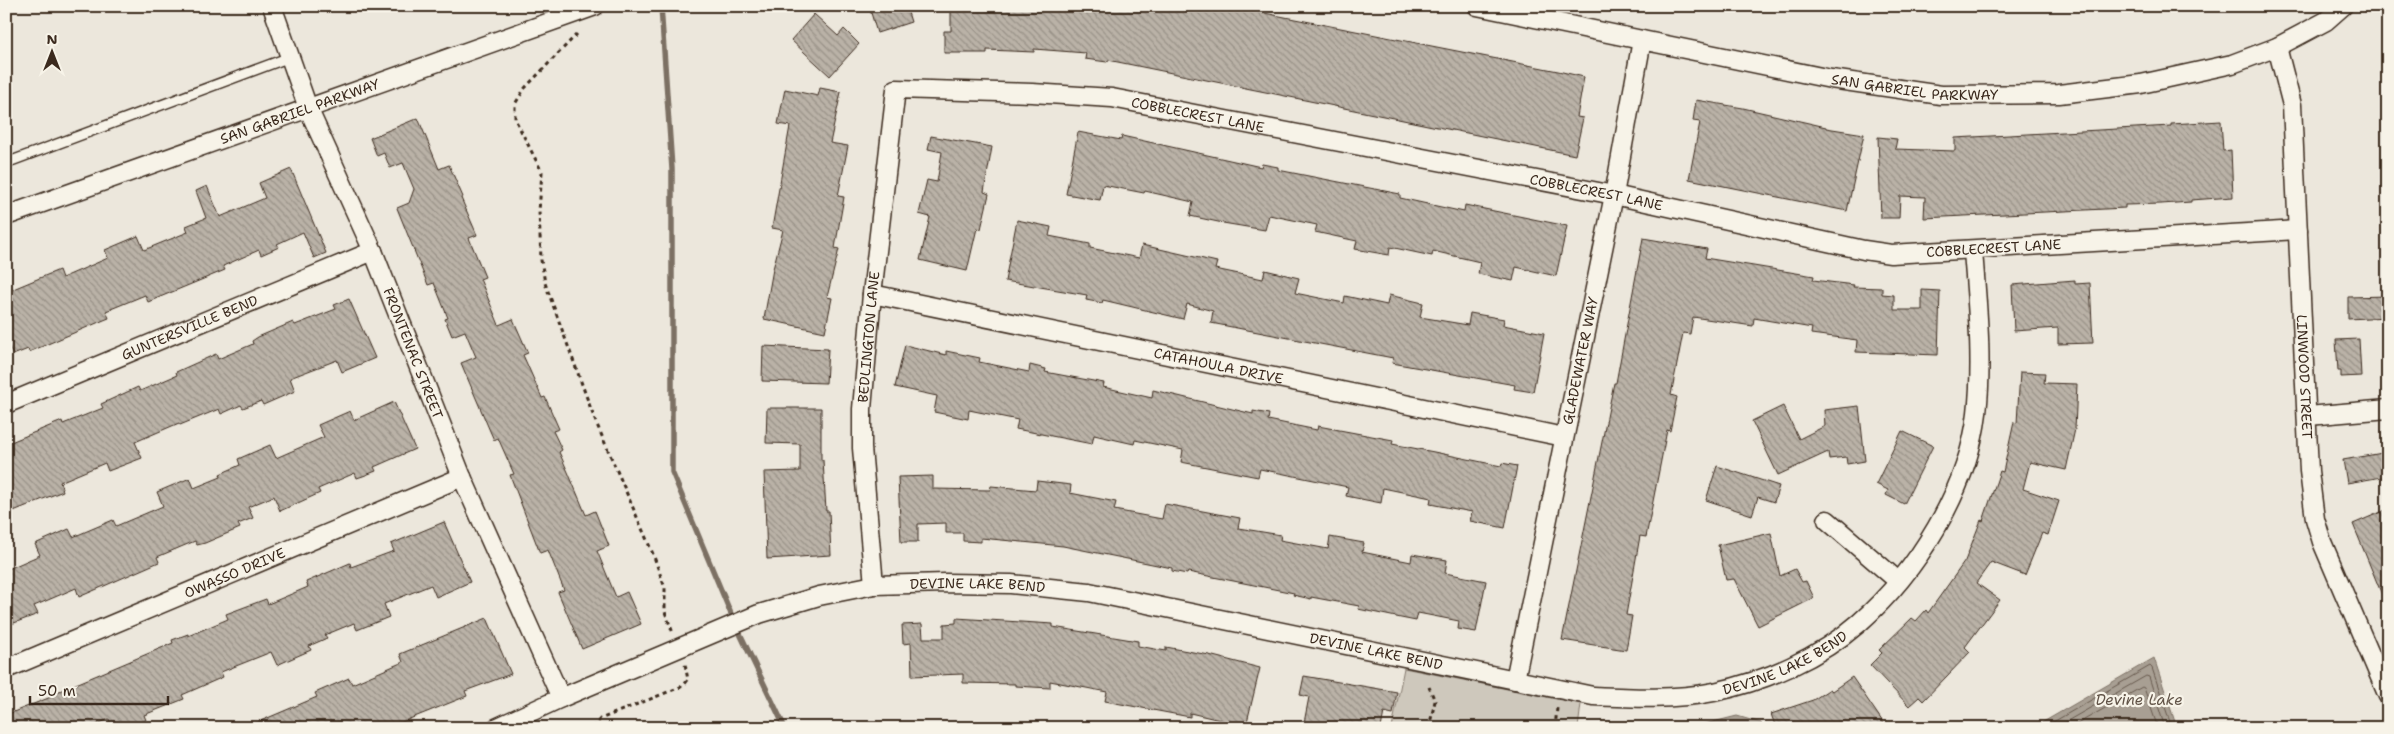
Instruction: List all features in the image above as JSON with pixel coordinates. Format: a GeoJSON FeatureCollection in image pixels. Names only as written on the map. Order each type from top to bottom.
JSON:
{"type":"FeatureCollection","features":[{"type":"Feature","properties":{"kind":"street","name":"FRONTENAC STREET"},"geometry":{"type":"LineString","coordinates":[[272,6],[308,108],[373,250],[462,477],[561,698]]}},
{"type":"Feature","properties":{"kind":"street","name":"SAN GABRIEL PARKWAY"},"geometry":{"type":"LineString","coordinates":[[6,216],[595,6]]}},
{"type":"Feature","properties":{"kind":"street","name":"SAN GABRIEL PARKWAY"},"geometry":{"type":"LineString","coordinates":[[1477,6],[1831,79],[1941,95],[2059,94],[2141,84],[2232,64],[2277,47],[2326,20],[2343,6]]}},
{"type":"Feature","properties":{"kind":"street","name":"GLADEWATER WAY"},"geometry":{"type":"LineString","coordinates":[[1515,680],[1614,195],[1642,40]]}},
{"type":"Feature","properties":{"kind":"street","name":"LINWOOD STREET"},"geometry":{"type":"LineString","coordinates":[[2277,47],[2292,105],[2308,416],[2309,471],[2315,519],[2322,542],[2388,696]]}},
{"type":"Feature","properties":{"kind":"street","name":"COBBLECREST LANE"},"geometry":{"type":"LineString","coordinates":[[896,89],[1032,93],[1112,98],[1614,195],[1864,250],[1914,254],[2298,230]]}},
{"type":"Feature","properties":{"kind":"street","name":"BEDLINGTON LANE"},"geometry":{"type":"LineString","coordinates":[[874,585],[862,448],[862,409],[872,294],[896,89]]}},
{"type":"Feature","properties":{"kind":"street","name":"GUNTERSVILLE BEND"},"geometry":{"type":"LineString","coordinates":[[6,404],[373,250]]}},
{"type":"Feature","properties":{"kind":"street","name":"DEVINE LAKE BEND"},"geometry":{"type":"LineString","coordinates":[[496,728],[561,698],[759,614],[819,596],[874,585],[1011,584],[1089,592],[1593,696],[1656,699],[1713,692],[1770,676],[1814,654],[1859,623],[1898,581],[1923,549],[1954,495],[1968,453],[1977,414],[1980,349],[1973,250]]}},
{"type":"Feature","properties":{"kind":"street","name":"CATAHOULA DRIVE"},"geometry":{"type":"LineString","coordinates":[[872,294],[1564,437]]}},
{"type":"Feature","properties":{"kind":"street"},"geometry":{"type":"LineString","coordinates":[[2308,416],[2388,409]]}},
{"type":"Feature","properties":{"kind":"street","name":"OWASSO DRIVE"},"geometry":{"type":"LineString","coordinates":[[6,669],[462,477]]}},
{"type":"Feature","properties":{"kind":"street"},"geometry":{"type":"LineString","coordinates":[[1827,520],[1898,581]]}},
{"type":"Feature","properties":{"kind":"lane"},"geometry":{"type":"LineString","coordinates":[[6,163],[290,57]]}},
{"type":"Feature","properties":{"kind":"path"},"geometry":{"type":"LineString","coordinates":[[577,34],[525,88],[514,104],[514,120],[542,172],[539,212],[541,260],[545,283],[595,420],[665,588],[665,612],[687,645],[688,680],[683,686],[600,719],[593,728]]}},
{"type":"Feature","properties":{"kind":"path"},"geometry":{"type":"LineString","coordinates":[[1429,687],[1435,701],[1429,728]]}},
{"type":"Feature","properties":{"kind":"path"},"geometry":{"type":"LineString","coordinates":[[1555,728],[1558,708]]}},
{"type":"Feature","properties":{"kind":"shaded area"},"geometry":{"type":"Polygon","coordinates":[[[1404,668],[1581,704],[1578,728],[1392,728],[1404,668]]]}},
{"type":"Feature","properties":{"kind":"water","name":"Devine Lake"},"geometry":{"type":"Polygon","coordinates":[[[2154,658],[2177,728],[2033,728],[2154,658]]]}},
{"type":"Feature","properties":{"kind":"water"},"geometry":{"type":"Polygon","coordinates":[[[1737,716],[1761,723],[1763,728],[1678,728],[1697,726],[1737,716]]]}},
{"type":"Feature","properties":{"kind":"building"},"geometry":{"type":"Polygon","coordinates":[[[869,6],[906,6],[911,22],[877,33],[869,6]]]}},
{"type":"Feature","properties":{"kind":"building"},"geometry":{"type":"Polygon","coordinates":[[[951,6],[1229,6],[1584,77],[1577,117],[1583,118],[1575,155],[1108,60],[1107,62],[1085,59],[1086,53],[1034,49],[1034,52],[987,50],[987,53],[944,53],[944,31],[951,31],[951,6]]]}},
{"type":"Feature","properties":{"kind":"building"},"geometry":{"type":"Polygon","coordinates":[[[814,14],[838,36],[844,29],[859,44],[830,76],[791,40],[814,14]]]}},
{"type":"Feature","properties":{"kind":"building"},"geometry":{"type":"Polygon","coordinates":[[[820,88],[841,92],[830,143],[848,146],[838,196],[844,197],[835,248],[839,249],[827,297],[832,298],[825,332],[764,319],[773,269],[783,230],[772,228],[790,126],[778,124],[785,89],[818,96],[820,88]]]}},
{"type":"Feature","properties":{"kind":"building"},"geometry":{"type":"Polygon","coordinates":[[[1696,100],[1743,108],[1826,128],[1864,134],[1847,211],[1689,179],[1700,122],[1693,121],[1696,100]]]}},
{"type":"Feature","properties":{"kind":"building"},"geometry":{"type":"Polygon","coordinates":[[[418,118],[439,169],[449,165],[463,197],[461,198],[477,235],[469,238],[485,277],[480,279],[499,325],[513,319],[528,353],[523,355],[542,398],[545,397],[559,429],[553,431],[562,450],[559,452],[586,515],[595,511],[609,546],[597,551],[616,597],[627,592],[641,624],[582,649],[558,592],[564,590],[548,550],[540,553],[510,475],[514,474],[498,438],[494,440],[461,363],[476,357],[465,331],[452,336],[445,319],[448,318],[434,283],[428,285],[397,208],[409,203],[414,189],[403,163],[390,168],[384,153],[377,156],[370,138],[418,118]]]}},
{"type":"Feature","properties":{"kind":"building"},"geometry":{"type":"Polygon","coordinates":[[[2221,121],[2223,151],[2231,150],[2233,197],[2191,200],[2191,202],[2125,205],[2125,208],[1924,218],[1925,197],[1900,196],[1899,218],[1881,218],[1878,137],[1897,139],[1895,149],[1955,151],[1955,138],[2171,126],[2171,124],[2221,121]]]}},
{"type":"Feature","properties":{"kind":"building"},"geometry":{"type":"Polygon","coordinates":[[[1078,132],[1121,140],[1122,136],[1261,167],[1262,164],[1278,167],[1278,170],[1400,194],[1400,198],[1464,212],[1465,205],[1567,226],[1556,276],[1516,267],[1513,281],[1478,274],[1480,262],[1433,251],[1432,256],[1390,247],[1389,255],[1355,249],[1357,241],[1315,232],[1317,225],[1269,215],[1265,230],[1223,223],[1190,216],[1193,202],[1145,191],[1144,193],[1103,185],[1100,200],[1066,194],[1078,132]]]}},
{"type":"Feature","properties":{"kind":"building"},"geometry":{"type":"Polygon","coordinates":[[[931,136],[992,147],[984,192],[989,194],[981,229],[977,228],[967,271],[920,260],[930,217],[919,214],[927,180],[937,182],[942,152],[928,149],[931,136]]]}},
{"type":"Feature","properties":{"kind":"building"},"geometry":{"type":"Polygon","coordinates":[[[291,169],[326,253],[314,258],[303,232],[277,244],[279,247],[261,255],[259,250],[223,266],[225,270],[148,302],[145,295],[106,311],[109,318],[29,352],[28,349],[13,355],[6,340],[6,292],[59,270],[62,278],[108,258],[105,250],[138,236],[144,250],[188,232],[186,226],[206,218],[196,191],[207,186],[220,217],[265,198],[259,183],[291,169]]]}},
{"type":"Feature","properties":{"kind":"building"},"geometry":{"type":"Polygon","coordinates":[[[1017,220],[1051,227],[1049,236],[1090,244],[1090,248],[1139,258],[1142,245],[1217,262],[1215,269],[1263,279],[1265,270],[1299,278],[1295,293],[1344,303],[1345,296],[1387,305],[1389,295],[1423,303],[1420,317],[1468,325],[1470,313],[1504,319],[1503,325],[1544,333],[1533,392],[1514,389],[1515,385],[1392,363],[1393,358],[1211,323],[1213,311],[1187,304],[1183,319],[1103,300],[1102,303],[1086,300],[1087,295],[1005,281],[1017,220]]]}},
{"type":"Feature","properties":{"kind":"building"},"geometry":{"type":"Polygon","coordinates":[[[1643,238],[1707,249],[1705,258],[1814,276],[1813,280],[1854,285],[1853,287],[1882,288],[1882,294],[1894,295],[1894,310],[1922,310],[1922,290],[1940,291],[1938,355],[1856,352],[1857,340],[1811,334],[1812,328],[1754,318],[1753,326],[1693,317],[1690,334],[1683,333],[1671,395],[1677,397],[1670,431],[1667,430],[1646,537],[1640,536],[1626,615],[1632,616],[1626,650],[1562,640],[1614,383],[1616,383],[1643,238]]]}},
{"type":"Feature","properties":{"kind":"building"},"geometry":{"type":"Polygon","coordinates":[[[2075,280],[2075,284],[2090,283],[2093,343],[2058,344],[2058,328],[2014,331],[2012,285],[2075,280]]]}},
{"type":"Feature","properties":{"kind":"building"},"geometry":{"type":"Polygon","coordinates":[[[2388,296],[2388,317],[2348,319],[2348,297],[2388,296]]]}},
{"type":"Feature","properties":{"kind":"building"},"geometry":{"type":"Polygon","coordinates":[[[349,299],[375,358],[342,372],[337,360],[290,378],[295,391],[263,405],[261,401],[243,408],[241,405],[221,414],[219,409],[180,425],[179,423],[135,442],[142,458],[108,471],[105,463],[60,482],[63,491],[6,514],[6,444],[62,421],[63,424],[103,408],[101,404],[138,387],[140,391],[177,375],[176,372],[216,354],[218,359],[253,344],[252,341],[258,337],[293,322],[295,325],[336,309],[334,305],[349,299]]]}},
{"type":"Feature","properties":{"kind":"building"},"geometry":{"type":"Polygon","coordinates":[[[2359,339],[2361,376],[2341,377],[2341,371],[2338,371],[2336,340],[2359,339]]]}},
{"type":"Feature","properties":{"kind":"building"},"geometry":{"type":"Polygon","coordinates":[[[905,345],[946,355],[946,351],[980,358],[979,362],[1029,372],[1030,365],[1046,369],[1045,372],[1104,383],[1103,387],[1152,398],[1153,390],[1253,414],[1253,411],[1269,414],[1268,420],[1317,430],[1318,426],[1393,440],[1392,444],[1501,466],[1502,463],[1517,466],[1505,528],[1470,521],[1472,512],[1430,504],[1431,498],[1383,488],[1381,503],[1346,496],[1348,487],[1260,469],[1258,477],[1181,462],[1183,450],[1135,440],[1134,444],[1094,435],[1092,444],[1016,429],[1018,420],[969,410],[968,419],[934,412],[937,396],[895,387],[905,345]]]}},
{"type":"Feature","properties":{"kind":"building"},"geometry":{"type":"Polygon","coordinates":[[[763,346],[828,349],[826,383],[762,381],[763,346]]]}},
{"type":"Feature","properties":{"kind":"building"},"geometry":{"type":"Polygon","coordinates":[[[2020,372],[2045,373],[2044,383],[2077,384],[2075,429],[2066,470],[2030,462],[2023,489],[2059,501],[2048,535],[2042,533],[2025,575],[1991,562],[1976,583],[2000,600],[1965,647],[1970,652],[1923,701],[1919,697],[1909,706],[1870,665],[1882,653],[1879,650],[1912,618],[1916,621],[1926,610],[1928,613],[1965,561],[1981,520],[1983,521],[2000,471],[2003,472],[2014,422],[2017,423],[2020,372]]]}},
{"type":"Feature","properties":{"kind":"building"},"geometry":{"type":"Polygon","coordinates":[[[394,402],[415,449],[374,467],[376,471],[357,478],[355,473],[318,489],[320,493],[280,511],[274,496],[248,507],[253,518],[238,524],[240,528],[205,543],[197,545],[195,541],[157,557],[159,562],[79,597],[76,588],[34,606],[38,614],[6,626],[6,570],[40,555],[35,544],[69,529],[73,537],[113,520],[116,526],[163,506],[157,492],[190,478],[194,488],[221,477],[220,474],[240,465],[238,459],[270,445],[276,458],[324,437],[318,425],[350,411],[354,420],[394,402]]]}},
{"type":"Feature","properties":{"kind":"building"},"geometry":{"type":"Polygon","coordinates":[[[1783,406],[1799,439],[1825,426],[1824,410],[1859,406],[1865,461],[1847,464],[1846,457],[1829,459],[1828,452],[1778,475],[1752,421],[1783,406]]]}},
{"type":"Feature","properties":{"kind":"building"},"geometry":{"type":"Polygon","coordinates":[[[767,408],[821,408],[821,460],[823,460],[826,511],[829,511],[831,555],[767,559],[764,472],[800,471],[800,444],[766,443],[767,408]]]}},
{"type":"Feature","properties":{"kind":"building"},"geometry":{"type":"Polygon","coordinates":[[[1902,431],[1933,446],[1904,504],[1886,495],[1888,490],[1876,484],[1902,431]]]}},
{"type":"Feature","properties":{"kind":"building"},"geometry":{"type":"Polygon","coordinates":[[[2388,452],[2388,476],[2347,483],[2343,460],[2388,452]]]}},
{"type":"Feature","properties":{"kind":"building"},"geometry":{"type":"Polygon","coordinates":[[[1717,466],[1779,486],[1774,502],[1758,497],[1752,515],[1706,500],[1717,466]]]}},
{"type":"Feature","properties":{"kind":"building"},"geometry":{"type":"Polygon","coordinates":[[[933,476],[933,489],[990,490],[991,486],[1036,490],[1037,481],[1071,485],[1070,493],[1116,502],[1114,510],[1162,519],[1165,504],[1240,518],[1238,528],[1281,535],[1280,540],[1328,549],[1330,537],[1364,543],[1362,552],[1411,562],[1412,554],[1447,560],[1445,573],[1486,581],[1476,632],[1458,629],[1459,621],[1418,613],[1416,621],[1358,609],[1359,606],[1311,597],[1311,599],[1293,595],[1294,593],[1188,572],[1187,574],[1172,571],[1172,568],[1063,546],[981,538],[981,542],[963,541],[963,533],[946,533],[946,523],[918,524],[918,542],[901,542],[898,477],[933,476]]]}},
{"type":"Feature","properties":{"kind":"building"},"geometry":{"type":"Polygon","coordinates":[[[2388,509],[2388,607],[2387,607],[2353,524],[2388,509]]]}},
{"type":"Feature","properties":{"kind":"building"},"geometry":{"type":"Polygon","coordinates":[[[444,522],[470,582],[436,597],[431,585],[384,604],[389,617],[357,630],[354,623],[325,635],[327,638],[309,646],[311,650],[277,665],[271,652],[221,672],[223,677],[182,695],[184,699],[144,715],[146,720],[128,728],[112,728],[109,719],[88,728],[6,728],[6,715],[173,643],[172,640],[188,634],[188,636],[228,619],[226,614],[266,599],[268,604],[308,587],[306,582],[350,563],[351,567],[394,551],[391,544],[444,522]]]}},
{"type":"Feature","properties":{"kind":"building"},"geometry":{"type":"Polygon","coordinates":[[[1771,533],[1780,576],[1795,569],[1802,582],[1806,581],[1814,598],[1758,626],[1734,579],[1726,580],[1718,545],[1771,533]]]}},
{"type":"Feature","properties":{"kind":"building"},"geometry":{"type":"Polygon","coordinates":[[[487,618],[511,674],[465,691],[467,696],[397,724],[399,728],[244,728],[317,697],[315,693],[349,678],[352,684],[403,662],[400,654],[487,618]]]}},
{"type":"Feature","properties":{"kind":"building"},"geometry":{"type":"Polygon","coordinates":[[[956,618],[1053,624],[1053,627],[1138,641],[1138,646],[1166,651],[1166,647],[1209,655],[1260,668],[1246,726],[1190,713],[1190,717],[1105,701],[1107,692],[1050,681],[1050,688],[1015,686],[1015,684],[963,683],[963,674],[912,676],[911,643],[903,644],[902,625],[922,624],[923,638],[944,638],[944,624],[956,623],[956,618]]]}},
{"type":"Feature","properties":{"kind":"building"},"geometry":{"type":"Polygon","coordinates":[[[1304,676],[1397,692],[1393,714],[1384,712],[1381,728],[1303,728],[1309,697],[1300,695],[1304,676]]]}},
{"type":"Feature","properties":{"kind":"building"},"geometry":{"type":"Polygon","coordinates":[[[1852,677],[1887,728],[1776,728],[1771,714],[1813,700],[1830,689],[1832,691],[1852,677]]]}},
{"type":"Feature","properties":{"kind":"waterway"},"geometry":{"type":"LineString","coordinates":[[661,6],[672,169],[672,472],[734,621],[785,728]]}}]}
